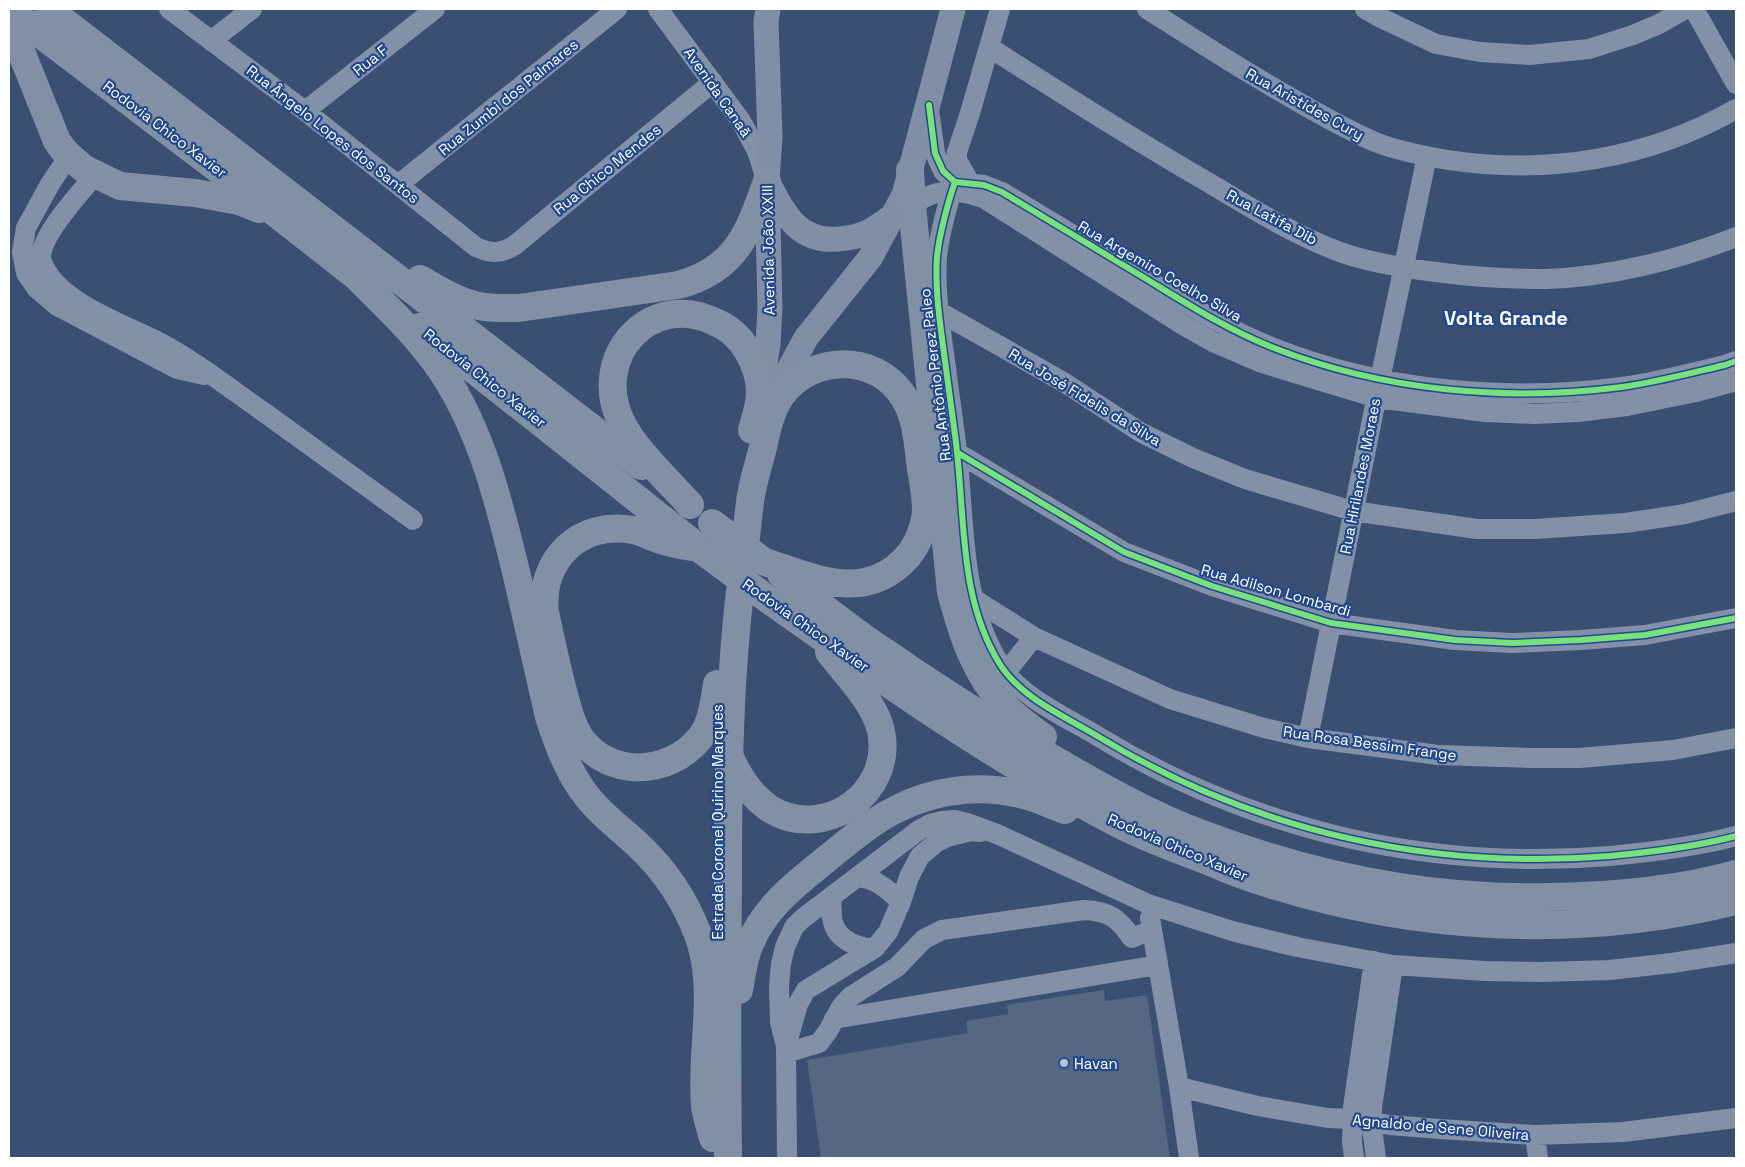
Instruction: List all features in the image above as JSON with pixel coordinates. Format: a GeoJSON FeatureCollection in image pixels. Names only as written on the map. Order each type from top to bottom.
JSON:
{"type":"FeatureCollection","features":[{"type":"Feature","properties":{"kind":"highway","name":"Rodovia Chico Xavier"},"geometry":{"type":"LineString","coordinates":[[48,9],[125,66],[712,524],[857,633],[992,724],[1108,792],[1201,834],[1338,876],[1398,887],[1465,896],[1522,898],[1587,897],[1651,892],[1736,874]]}},
{"type":"Feature","properties":{"kind":"highway"},"geometry":{"type":"LineString","coordinates":[[55,9],[125,66]]}},
{"type":"Feature","properties":{"kind":"highway","name":"Rodovia Chico Xavier"},"geometry":{"type":"LineString","coordinates":[[10,11],[357,276],[701,550],[769,600],[914,702],[988,750],[1069,798],[1118,824],[1257,880],[1329,900],[1391,914],[1462,923],[1530,926],[1589,924],[1655,916],[1736,900]]}},
{"type":"Feature","properties":{"kind":"highway"},"geometry":{"type":"LineString","coordinates":[[10,11],[18,44],[57,141],[69,156],[84,168],[120,186],[195,193],[239,201],[282,218]]}},
{"type":"Feature","properties":{"kind":"highway"},"geometry":{"type":"LineString","coordinates":[[910,170],[902,211],[951,592],[962,634],[973,659],[992,692],[1020,719],[1052,744],[1112,785],[1201,834]]}},
{"type":"Feature","properties":{"kind":"highway"},"geometry":{"type":"LineString","coordinates":[[353,243],[438,289],[478,306],[519,308],[678,285],[694,281],[707,274],[722,265],[733,253],[744,239],[752,224],[767,181]]}},
{"type":"Feature","properties":{"kind":"highway"},"geometry":{"type":"LineString","coordinates":[[357,276],[402,322],[442,373],[474,430],[486,460],[505,526],[558,744],[572,772],[586,795],[602,813],[639,846],[660,868],[677,892],[697,933],[703,950],[707,973],[707,1036],[704,1088],[706,1115],[717,1152]]}},
{"type":"Feature","properties":{"kind":"highway"},"geometry":{"type":"LineString","coordinates":[[690,505],[629,436],[615,407],[613,378],[615,364],[624,345],[639,329],[663,316],[687,314],[710,319],[730,330],[744,345],[756,368],[767,402],[745,491]]}},
{"type":"Feature","properties":{"kind":"highway"},"geometry":{"type":"LineString","coordinates":[[762,560],[825,582],[854,585],[879,578],[897,567],[912,552],[919,539],[926,511],[918,432],[914,419],[902,392],[881,374],[856,364],[840,363],[826,366],[801,376],[767,402]]}},
{"type":"Feature","properties":{"kind":"highway","name":"Estrada Coronel Quirino Marques"},"geometry":{"type":"LineString","coordinates":[[717,1152],[717,684],[723,605],[745,491]]}},
{"type":"Feature","properties":{"kind":"highway","name":"Estrada Coronel Quirino Marques"},"geometry":{"type":"LineString","coordinates":[[717,1152],[727,1058],[728,754],[745,491]]}},
{"type":"Feature","properties":{"kind":"highway"},"geometry":{"type":"LineString","coordinates":[[701,550],[633,530],[606,528],[590,533],[565,548],[556,559],[546,584],[543,598],[544,612],[573,725],[589,748],[613,763],[639,769],[654,767],[679,757],[701,737],[707,726],[717,684]]}},
{"type":"Feature","properties":{"kind":"highway"},"geometry":{"type":"LineString","coordinates":[[728,754],[740,776],[760,801],[785,816],[818,819],[834,815],[848,808],[873,783],[879,768],[882,750],[881,730],[872,709],[811,629]]}},
{"type":"Feature","properties":{"kind":"highway"},"geometry":{"type":"LineString","coordinates":[[727,1058],[744,962],[759,925],[772,907],[789,890],[869,826],[897,809],[945,792],[968,789],[993,789],[1037,799],[1095,823],[1169,846]]}},
{"type":"Feature","properties":{"kind":"main road","name":"Avenida João XXIII"},"geometry":{"type":"LineString","coordinates":[[767,402],[770,308],[767,181],[770,137],[766,22],[768,9]]}},
{"type":"Feature","properties":{"kind":"main road"},"geometry":{"type":"LineString","coordinates":[[910,170],[929,105],[948,14]]}},
{"type":"Feature","properties":{"kind":"main road"},"geometry":{"type":"LineString","coordinates":[[767,181],[782,210],[791,222],[803,232],[817,238],[833,240],[852,238],[866,233],[902,211]]}},
{"type":"Feature","properties":{"kind":"main road"},"geometry":{"type":"LineString","coordinates":[[767,402],[786,373],[800,346],[870,258],[902,211]]}},
{"type":"Feature","properties":{"kind":"street","name":"Rua Ângelo Lopes dos Santos"},"geometry":{"type":"LineString","coordinates":[[169,9],[305,111],[476,247],[491,253],[499,253]]}},
{"type":"Feature","properties":{"kind":"street"},"geometry":{"type":"LineString","coordinates":[[211,41],[252,9]]}},
{"type":"Feature","properties":{"kind":"street","name":"Rua F"},"geometry":{"type":"LineString","coordinates":[[305,111],[435,9]]}},
{"type":"Feature","properties":{"kind":"street","name":"Rua Zumbi dos Palmares"},"geometry":{"type":"LineString","coordinates":[[399,184],[617,9]]}},
{"type":"Feature","properties":{"kind":"street","name":"Avenida Canaã"},"geometry":{"type":"LineString","coordinates":[[658,9],[713,82],[751,137],[767,181]]}},
{"type":"Feature","properties":{"kind":"street"},"geometry":{"type":"LineString","coordinates":[[961,187],[957,152],[1000,9]]}},
{"type":"Feature","properties":{"kind":"street","name":"Rua Aristídes Cury"},"geometry":{"type":"LineString","coordinates":[[1147,9],[1248,73],[1328,120],[1377,143],[1427,156],[1469,163],[1504,165],[1543,166],[1586,162],[1626,154],[1666,142],[1708,125],[1736,109]]}},
{"type":"Feature","properties":{"kind":"street"},"geometry":{"type":"LineString","coordinates":[[1365,9],[1436,44],[1480,52],[1529,55],[1589,48],[1633,35],[1659,24],[1685,9]]}},
{"type":"Feature","properties":{"kind":"street"},"geometry":{"type":"LineString","coordinates":[[1694,9],[1736,84]]}},
{"type":"Feature","properties":{"kind":"street","name":"Rua Latifa Dib"},"geometry":{"type":"LineString","coordinates":[[989,47],[1128,136],[1292,232],[1342,253],[1404,268],[1497,278],[1547,279],[1604,273],[1660,261],[1709,248],[1736,237]]}},
{"type":"Feature","properties":{"kind":"street","name":"Rua Chico Mendes"},"geometry":{"type":"LineString","coordinates":[[499,253],[515,245],[713,82]]}},
{"type":"Feature","properties":{"kind":"street"},"geometry":{"type":"LineString","coordinates":[[929,105],[935,153],[943,171],[961,187]]}},
{"type":"Feature","properties":{"kind":"street"},"geometry":{"type":"LineString","coordinates":[[33,261],[22,252],[26,228],[50,184],[69,156]]}},
{"type":"Feature","properties":{"kind":"street","name":"Rua Hirilandes Moraes"},"geometry":{"type":"LineString","coordinates":[[1308,738],[1427,156]]}},
{"type":"Feature","properties":{"kind":"street"},"geometry":{"type":"LineString","coordinates":[[96,174],[46,237],[42,255],[33,261],[26,273],[37,290],[57,306],[177,369],[215,377],[413,520]]}},
{"type":"Feature","properties":{"kind":"street","name":"Rua Argemiro Coelho Silva"},"geometry":{"type":"LineString","coordinates":[[902,211],[929,195],[961,187],[984,185],[1002,192],[1209,317],[1234,330],[1378,389],[1485,412],[1534,414],[1578,412],[1659,400],[1736,381]]}},
{"type":"Feature","properties":{"kind":"street","name":"Rua Antônio Perez Paleo"},"geometry":{"type":"LineString","coordinates":[[961,187],[937,253],[938,311],[958,453],[968,575],[972,598],[978,619],[988,642],[1006,672],[1016,684],[1038,701],[1126,754],[1193,788],[1291,824],[1352,839],[1446,855],[1509,859],[1578,859],[1645,853],[1736,836]]}},
{"type":"Feature","properties":{"kind":"street","name":"Rua José Fidelis da Silva"},"geometry":{"type":"LineString","coordinates":[[938,311],[1065,383],[1140,432],[1193,458],[1245,479],[1353,511],[1477,529],[1535,529],[1625,523],[1685,514],[1736,502]]}},
{"type":"Feature","properties":{"kind":"street","name":"Rua Argemiro Coelho Silva"},"geometry":{"type":"LineString","coordinates":[[1378,389],[1487,394],[1537,394],[1623,387],[1736,361]]}},
{"type":"Feature","properties":{"kind":"street","name":"Rua Adilson Lombardi"},"geometry":{"type":"LineString","coordinates":[[958,453],[1124,552],[1212,586],[1331,623],[1455,640],[1512,643],[1645,635],[1736,618]]}},
{"type":"Feature","properties":{"kind":"street","name":"Rua Rosa Bessim Frange"},"geometry":{"type":"LineString","coordinates":[[972,598],[1034,637],[1170,699],[1264,728],[1308,738],[1438,754],[1530,758],[1579,758],[1664,751],[1736,738]]}},
{"type":"Feature","properties":{"kind":"street"},"geometry":{"type":"LineString","coordinates":[[1006,672],[1034,637]]}},
{"type":"Feature","properties":{"kind":"street"},"geometry":{"type":"LineString","coordinates":[[787,1158],[786,1050],[780,1022],[779,985],[785,947],[794,927],[919,830],[930,824],[942,821],[955,820],[968,823],[997,834],[1148,904],[1232,931],[1297,947],[1384,963],[1485,972],[1542,972],[1610,970],[1736,953]]}},
{"type":"Feature","properties":{"kind":"street"},"geometry":{"type":"LineString","coordinates":[[786,1050],[798,1004],[806,990],[875,948],[888,932],[920,856],[937,842],[959,833],[972,831],[997,834]]}},
{"type":"Feature","properties":{"kind":"street"},"geometry":{"type":"LineString","coordinates":[[858,877],[868,878],[881,884],[901,902]]}},
{"type":"Feature","properties":{"kind":"street"},"geometry":{"type":"LineString","coordinates":[[832,898],[833,922],[839,934],[851,943],[861,947],[875,948]]}},
{"type":"Feature","properties":{"kind":"street"},"geometry":{"type":"LineString","coordinates":[[1148,904],[1179,1086],[1189,1158]]}},
{"type":"Feature","properties":{"kind":"street"},"geometry":{"type":"LineString","coordinates":[[786,1050],[819,1043],[850,997],[898,967],[924,939],[942,930],[1084,910],[1096,911],[1121,922],[1132,938],[1152,930]]}},
{"type":"Feature","properties":{"kind":"street"},"geometry":{"type":"LineString","coordinates":[[1354,1158],[1352,1142],[1362,1120],[1384,963]]}},
{"type":"Feature","properties":{"kind":"street"},"geometry":{"type":"LineString","coordinates":[[834,1019],[1158,965]]}},
{"type":"Feature","properties":{"kind":"street","name":"Agnaldo de Sene Oliveira"},"geometry":{"type":"LineString","coordinates":[[1179,1086],[1258,1106],[1328,1118],[1362,1120],[1432,1129],[1535,1134],[1623,1132],[1736,1118]]}},
{"type":"Feature","properties":{"kind":"street"},"geometry":{"type":"LineString","coordinates":[[1362,1120],[1376,1158]]}},
{"type":"Feature","properties":{"kind":"street"},"geometry":{"type":"LineString","coordinates":[[1535,1134],[1538,1158]]}},
{"type":"Feature","properties":{"kind":"building","name":"Havan"},"geometry":{"type":"Polygon","coordinates":[[[1104,990],[1105,1001],[1147,995],[1170,1158],[821,1158],[807,1060],[968,1033],[966,1021],[1008,1014],[1007,1005],[1104,990]]]}},
{"type":"Feature","properties":{"kind":"cycle path"},"geometry":{"type":"LineString","coordinates":[[929,105],[935,153],[943,171],[955,182],[984,185],[1002,192],[1226,326],[1274,348],[1316,363],[1402,383],[1490,393],[1534,393],[1635,385],[1736,361]]}},
{"type":"Feature","properties":{"kind":"cycle path"},"geometry":{"type":"LineString","coordinates":[[955,182],[940,239],[937,257],[937,279],[940,324],[955,435],[966,554],[977,612],[987,639],[1001,666],[1021,688],[1059,714],[1158,770],[1219,797],[1281,820],[1345,837],[1410,850],[1476,857],[1542,859],[1642,853],[1736,836]]}},
{"type":"Feature","properties":{"kind":"cycle path"},"geometry":{"type":"LineString","coordinates":[[958,453],[1124,552],[1212,586],[1331,623],[1455,640],[1512,643],[1645,635],[1736,618]]}},
{"type":"Feature","properties":{"kind":"place","name":"Havan"},"geometry":{"type":"Point","coordinates":[1064,1063]}},
{"type":"Feature","properties":{"kind":"district","name":"Volta Grande"},"geometry":{"type":"Point","coordinates":[1506,318]}}]}
